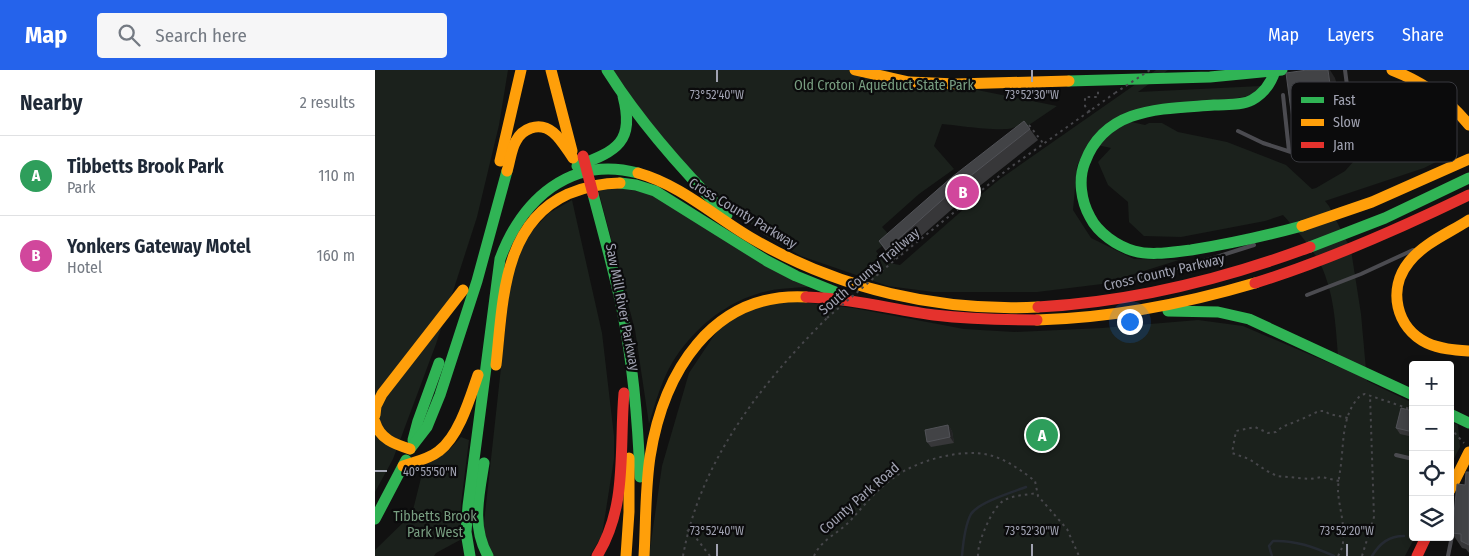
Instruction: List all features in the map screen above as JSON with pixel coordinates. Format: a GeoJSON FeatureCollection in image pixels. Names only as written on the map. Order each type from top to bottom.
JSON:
{"type":"FeatureCollection","features":[{"type":"Feature","properties":{"kind":"main road"},"geometry":{"type":"LineString","coordinates":[[507,130],[515,70]]}},
{"type":"Feature","properties":{"kind":"main road"},"geometry":{"type":"LineString","coordinates":[[375,519],[410,449],[418,420],[463,290],[488,208],[521,70]]}},
{"type":"Feature","properties":{"kind":"main road","name":"Saw Mill River Parkway"},"geometry":{"type":"LineString","coordinates":[[551,70],[621,309],[632,374],[637,424],[639,462],[638,556]]}},
{"type":"Feature","properties":{"kind":"main road","name":"Saw Mill River Parkway"},"geometry":{"type":"LineString","coordinates":[[561,70],[578,157]]}},
{"type":"Feature","properties":{"kind":"main road"},"geometry":{"type":"LineString","coordinates":[[607,70],[623,96],[675,161],[752,239]]}},
{"type":"Feature","properties":{"kind":"main road"},"geometry":{"type":"LineString","coordinates":[[855,70],[892,74],[919,83],[965,84],[1194,78],[1259,71],[1279,71]]}},
{"type":"Feature","properties":{"kind":"main road"},"geometry":{"type":"LineString","coordinates":[[1392,70],[1420,82]]}},
{"type":"Feature","properties":{"kind":"main road"},"geometry":{"type":"LineString","coordinates":[[1279,71],[1267,87],[1250,101],[1136,114],[1110,125],[1098,136],[1086,155],[1082,171],[1081,192],[1088,215],[1099,230],[1114,242],[1139,251],[1185,250],[1237,242],[1291,230],[1346,212],[1387,197],[1466,160]]}},
{"type":"Feature","properties":{"kind":"main road"},"geometry":{"type":"LineString","coordinates":[[477,280],[499,232],[509,216],[527,195],[540,183],[555,174],[604,156],[620,143],[627,125],[627,111],[623,96]]}},
{"type":"Feature","properties":{"kind":"main road"},"geometry":{"type":"LineString","coordinates":[[1457,111],[1469,124]]}},
{"type":"Feature","properties":{"kind":"main road"},"geometry":{"type":"LineString","coordinates":[[410,449],[427,427],[432,416],[477,280],[509,158],[519,136],[524,131],[533,127],[546,128],[555,134],[578,157]]}},
{"type":"Feature","properties":{"kind":"main road","name":"Cross County Parkway"},"geometry":{"type":"LineString","coordinates":[[488,348],[499,267],[509,234],[535,199],[571,176],[588,171],[611,169],[650,176],[679,192],[752,239],[791,260],[822,273],[855,284],[900,295],[934,301],[982,305],[1069,305],[1104,302],[1147,294],[1225,275],[1326,242],[1375,222],[1467,179]]}},
{"type":"Feature","properties":{"kind":"main road"},"geometry":{"type":"LineString","coordinates":[[488,556],[479,536],[477,515],[509,270],[516,246],[523,232],[538,214],[555,200],[577,190],[605,184],[628,183],[648,188],[669,199],[752,252],[789,272],[841,294],[885,307]]}},
{"type":"Feature","properties":{"kind":"main road","name":"Saw Mill River Parkway"},"geometry":{"type":"LineString","coordinates":[[588,196],[611,309],[624,393],[629,479],[626,556]]}},
{"type":"Feature","properties":{"kind":"main road","name":"Cross County Parkway"},"geometry":{"type":"LineString","coordinates":[[885,307],[934,314],[1007,320],[1074,318],[1137,310],[1218,293],[1303,266],[1373,240],[1467,196]]}},
{"type":"Feature","properties":{"kind":"main road"},"geometry":{"type":"LineString","coordinates":[[1467,222],[1437,240],[1414,257],[1405,267],[1398,280],[1396,297],[1399,312],[1411,332],[1429,344],[1469,352]]}},
{"type":"Feature","properties":{"kind":"main road"},"geometry":{"type":"LineString","coordinates":[[375,415],[376,406],[382,394],[463,290]]}},
{"type":"Feature","properties":{"kind":"main road"},"geometry":{"type":"LineString","coordinates":[[644,556],[648,474],[655,434],[663,407],[677,374],[689,354],[704,335],[733,313],[756,303],[780,297],[825,297],[885,307]]}},
{"type":"Feature","properties":{"kind":"main road"},"geometry":{"type":"LineString","coordinates":[[1137,310],[1204,311],[1240,316],[1277,330],[1409,394]]}},
{"type":"Feature","properties":{"kind":"main road"},"geometry":{"type":"LineString","coordinates":[[1442,348],[1458,348],[1469,344]]}},
{"type":"Feature","properties":{"kind":"main road"},"geometry":{"type":"LineString","coordinates":[[403,466],[438,451],[447,443],[468,402],[488,348]]}},
{"type":"Feature","properties":{"kind":"main road"},"geometry":{"type":"LineString","coordinates":[[470,556],[467,541],[467,515],[488,348]]}},
{"type":"Feature","properties":{"kind":"main road"},"geometry":{"type":"LineString","coordinates":[[597,556],[608,536],[619,499],[624,393]]}},
{"type":"Feature","properties":{"kind":"main road"},"geometry":{"type":"LineString","coordinates":[[1454,416],[1469,423]]}},
{"type":"Feature","properties":{"kind":"main road"},"geometry":{"type":"LineString","coordinates":[[375,422],[379,432],[386,440],[410,449]]}},
{"type":"Feature","properties":{"kind":"main road"},"geometry":{"type":"LineString","coordinates":[[1454,482],[1469,452]]}},
{"type":"Feature","properties":{"kind":"main road"},"geometry":{"type":"LineString","coordinates":[[1417,556],[1424,541]]}},
{"type":"Feature","properties":{"kind":"lane"},"geometry":{"type":"LineString","coordinates":[[1238,131],[1263,143],[1289,151],[1283,95]]}},
{"type":"Feature","properties":{"kind":"lane"},"geometry":{"type":"LineString","coordinates":[[1122,282],[1244,250],[1291,230]]}},
{"type":"Feature","properties":{"kind":"lane"},"geometry":{"type":"LineString","coordinates":[[1307,295],[1437,240]]}},
{"type":"Feature","properties":{"kind":"lane"},"geometry":{"type":"LineString","coordinates":[[1396,455],[1409,458]]}},
{"type":"Feature","properties":{"kind":"lane"},"geometry":{"type":"LineString","coordinates":[[1448,556],[1451,541]]}},
{"type":"Feature","properties":{"kind":"path","name":"South County Trailway"},"geometry":{"type":"LineString","coordinates":[[683,556],[687,530],[701,489],[713,466],[746,412],[795,350],[827,318],[987,186],[1043,144],[1150,70]]}},
{"type":"Feature","properties":{"kind":"path"},"geometry":{"type":"LineString","coordinates":[[1090,112],[1085,106],[1085,97],[1098,97]]}},
{"type":"Feature","properties":{"kind":"path"},"geometry":{"type":"LineString","coordinates":[[1029,125],[1043,144]]}},
{"type":"Feature","properties":{"kind":"path"},"geometry":{"type":"LineString","coordinates":[[1339,556],[1344,539],[1338,492],[1343,435],[1348,418],[1361,395],[1370,395],[1409,409]]}},
{"type":"Feature","properties":{"kind":"path"},"geometry":{"type":"LineString","coordinates":[[1362,556],[1374,517],[1370,395]]}},
{"type":"Feature","properties":{"kind":"path"},"geometry":{"type":"LineString","coordinates":[[1339,482],[1321,477],[1310,479],[1277,476],[1249,459],[1231,453],[1236,431],[1255,427],[1268,433],[1276,432],[1282,426],[1302,420],[1319,411],[1348,418]]}},
{"type":"Feature","properties":{"kind":"path"},"geometry":{"type":"LineString","coordinates":[[1454,433],[1462,442],[1469,445]]}},
{"type":"Feature","properties":{"kind":"path","name":"County Park Road"},"geometry":{"type":"LineString","coordinates":[[814,556],[818,547],[847,524],[875,493],[907,468],[927,461],[964,454],[989,455],[1013,466],[1035,481],[1037,493]]}},
{"type":"Feature","properties":{"kind":"path"},"geometry":{"type":"LineString","coordinates":[[978,556],[980,537],[1002,501],[1014,496],[1037,493],[1067,528],[1079,556]]}},
{"type":"Feature","properties":{"kind":"path"},"geometry":{"type":"LineString","coordinates":[[687,530],[693,534],[710,556]]}},
{"type":"Feature","properties":{"kind":"green space"},"geometry":{"type":"Polygon","coordinates":[[[375,70],[508,70],[499,125],[477,217],[436,344],[393,459],[375,492],[375,70]]]}},
{"type":"Feature","properties":{"kind":"green space","name":"Old Croton Aqueduct State Park"},"geometry":{"type":"Polygon","coordinates":[[[613,70],[886,70],[1057,106],[1023,129],[1015,127],[1010,129],[991,129],[942,124],[934,146],[954,169],[919,194],[882,227],[892,238],[876,251],[884,262],[900,265],[1000,179],[1156,70],[1168,70],[1138,92],[1261,86],[1254,95],[1118,119],[1145,125],[1149,123],[1162,123],[1178,132],[1227,142],[1286,165],[1312,189],[1345,171],[1353,162],[1436,162],[1424,168],[1325,201],[1351,250],[1361,314],[1367,381],[1409,401],[1409,541],[1413,541],[1405,556],[649,556],[662,466],[689,373],[723,322],[768,304],[793,301],[853,308],[964,329],[1014,332],[1102,328],[1198,320],[1243,326],[1339,367],[1333,309],[1325,275],[1312,250],[1283,215],[1265,221],[1181,237],[1144,236],[1129,222],[1128,202],[1108,185],[1098,162],[1111,148],[1088,143],[1077,166],[1073,210],[1091,238],[1134,259],[1179,260],[1102,284],[1037,292],[933,292],[888,286],[801,256],[764,235],[715,194],[664,143],[613,70]]]}},
{"type":"Feature","properties":{"kind":"green space"},"geometry":{"type":"Polygon","coordinates":[[[611,186],[655,195],[810,287],[776,289],[757,294],[731,305],[708,321],[688,341],[672,363],[661,385],[649,424],[635,330],[598,189],[611,186]]]}},
{"type":"Feature","properties":{"kind":"green space"},"geometry":{"type":"Polygon","coordinates":[[[572,200],[602,333],[614,436],[614,459],[602,535],[590,556],[493,556],[483,532],[511,276],[528,235],[549,213],[572,200]]]}},
{"type":"Feature","properties":{"kind":"green space"},"geometry":{"type":"Polygon","coordinates":[[[1454,423],[1458,425],[1460,447],[1454,458],[1454,423]]]}},
{"type":"Feature","properties":{"kind":"green space","name":"Tibbetts Brook Park West"},"geometry":{"type":"Polygon","coordinates":[[[461,437],[469,440],[461,504],[460,540],[436,553],[434,556],[375,556],[375,550],[412,514],[424,466],[449,450],[461,437]]]}},
{"type":"Feature","properties":{"kind":"building"},"geometry":{"type":"Polygon","coordinates":[[[1328,70],[1330,82],[1291,82],[1291,111],[1286,73],[1328,70]]]}},
{"type":"Feature","properties":{"kind":"building"},"geometry":{"type":"Polygon","coordinates":[[[1024,121],[1030,129],[959,185],[886,250],[879,241],[952,177],[1024,121]]]}},
{"type":"Feature","properties":{"kind":"building"},"geometry":{"type":"Polygon","coordinates":[[[1401,408],[1409,410],[1409,431],[1396,428],[1401,408]]]}},
{"type":"Feature","properties":{"kind":"building"},"geometry":{"type":"Polygon","coordinates":[[[948,425],[950,437],[927,442],[925,430],[948,425]]]}},
{"type":"Feature","properties":{"kind":"building"},"geometry":{"type":"Polygon","coordinates":[[[1466,472],[1469,472],[1469,545],[1461,541],[1461,534],[1454,533],[1457,484],[1465,485],[1466,472]]]}},
{"type":"Feature","properties":{"kind":"waterway"},"geometry":{"type":"LineString","coordinates":[[962,556],[966,529],[971,514],[981,505],[1026,487]]}},
{"type":"Feature","properties":{"kind":"waterway"},"geometry":{"type":"LineString","coordinates":[[1372,556],[1385,541],[1394,537],[1404,536]]}},
{"type":"Feature","properties":{"kind":"waterway"},"geometry":{"type":"LineString","coordinates":[[1272,556],[1269,546],[1273,541],[1304,545],[1334,556]]}},
{"type":"Feature","properties":{"kind":"traffic: fast"},"geometry":{"type":"LineString","coordinates":[[607,70],[663,146],[727,215]]}},
{"type":"Feature","properties":{"kind":"traffic: fast"},"geometry":{"type":"LineString","coordinates":[[1069,81],[1210,77],[1282,70]]}},
{"type":"Feature","properties":{"kind":"traffic: fast"},"geometry":{"type":"LineString","coordinates":[[1275,71],[1269,84],[1263,91],[1256,98],[1248,102],[1157,110],[1122,120],[1107,130],[1095,144],[1085,162],[1081,190],[1087,211],[1093,223],[1109,238],[1121,246],[1134,251],[1162,253],[1191,250],[1247,240],[1302,226]]}},
{"type":"Feature","properties":{"kind":"traffic: fast"},"geometry":{"type":"LineString","coordinates":[[577,166],[603,155],[620,143],[627,124],[623,96]]}},
{"type":"Feature","properties":{"kind":"traffic: fast"},"geometry":{"type":"LineString","coordinates":[[470,556],[466,532],[468,506],[500,259],[509,238],[521,218],[535,201],[552,187],[570,177],[591,171],[613,169],[638,173]]}},
{"type":"Feature","properties":{"kind":"traffic: fast"},"geometry":{"type":"LineString","coordinates":[[410,449],[427,427],[440,395],[477,281],[507,171]]}},
{"type":"Feature","properties":{"kind":"traffic: fast"},"geometry":{"type":"LineString","coordinates":[[1310,247],[1385,218],[1469,178]]}},
{"type":"Feature","properties":{"kind":"traffic: fast"},"geometry":{"type":"LineString","coordinates":[[620,183],[636,185],[655,191],[767,261],[796,276],[838,293]]}},
{"type":"Feature","properties":{"kind":"traffic: fast"},"geometry":{"type":"LineString","coordinates":[[593,194],[626,330],[634,393],[640,477]]}},
{"type":"Feature","properties":{"kind":"traffic: fast"},"geometry":{"type":"LineString","coordinates":[[1168,311],[1218,312],[1249,319],[1409,393]]}},
{"type":"Feature","properties":{"kind":"traffic: fast"},"geometry":{"type":"LineString","coordinates":[[413,440],[439,363]]}},
{"type":"Feature","properties":{"kind":"traffic: fast"},"geometry":{"type":"LineString","coordinates":[[1454,416],[1469,423]]}},
{"type":"Feature","properties":{"kind":"traffic: fast"},"geometry":{"type":"LineString","coordinates":[[375,519],[406,460]]}},
{"type":"Feature","properties":{"kind":"traffic: fast"},"geometry":{"type":"LineString","coordinates":[[484,463],[478,522],[479,533],[488,556]]}},
{"type":"Feature","properties":{"kind":"traffic: slow"},"geometry":{"type":"LineString","coordinates":[[500,161],[521,70]]}},
{"type":"Feature","properties":{"kind":"traffic: slow"},"geometry":{"type":"LineString","coordinates":[[551,70],[572,151]]}},
{"type":"Feature","properties":{"kind":"traffic: slow"},"geometry":{"type":"LineString","coordinates":[[855,70],[909,82],[956,84],[1069,81]]}},
{"type":"Feature","properties":{"kind":"traffic: slow"},"geometry":{"type":"LineString","coordinates":[[1392,70],[1417,82]]}},
{"type":"Feature","properties":{"kind":"traffic: slow"},"geometry":{"type":"LineString","coordinates":[[1457,112],[1469,125]]}},
{"type":"Feature","properties":{"kind":"traffic: slow"},"geometry":{"type":"LineString","coordinates":[[507,171],[514,144],[522,133],[531,128],[545,128],[551,131],[573,158]]}},
{"type":"Feature","properties":{"kind":"traffic: slow"},"geometry":{"type":"LineString","coordinates":[[1302,226],[1372,202],[1469,159]]}},
{"type":"Feature","properties":{"kind":"traffic: slow"},"geometry":{"type":"LineString","coordinates":[[638,173],[669,185],[753,239],[786,256],[855,284],[891,294],[964,306],[1038,307]]}},
{"type":"Feature","properties":{"kind":"traffic: slow"},"geometry":{"type":"LineString","coordinates":[[496,365],[504,292],[518,245],[530,225],[546,207],[568,194],[594,186],[620,183]]}},
{"type":"Feature","properties":{"kind":"traffic: slow"},"geometry":{"type":"LineString","coordinates":[[1469,220],[1429,244],[1415,255],[1402,273],[1398,284],[1397,296],[1402,318],[1416,336],[1437,347],[1469,351]]}},
{"type":"Feature","properties":{"kind":"traffic: slow"},"geometry":{"type":"LineString","coordinates":[[1037,320],[1065,319],[1147,309],[1255,283]]}},
{"type":"Feature","properties":{"kind":"traffic: slow"},"geometry":{"type":"LineString","coordinates":[[375,415],[376,406],[382,394],[463,290]]}},
{"type":"Feature","properties":{"kind":"traffic: slow"},"geometry":{"type":"LineString","coordinates":[[644,556],[646,494],[650,457],[657,426],[667,396],[680,369],[697,344],[718,324],[743,308],[773,299],[806,297]]}},
{"type":"Feature","properties":{"kind":"traffic: slow"},"geometry":{"type":"LineString","coordinates":[[403,466],[431,456],[446,444],[463,416],[478,375]]}},
{"type":"Feature","properties":{"kind":"traffic: slow"},"geometry":{"type":"LineString","coordinates":[[375,422],[384,437],[393,443],[410,449]]}},
{"type":"Feature","properties":{"kind":"traffic: slow"},"geometry":{"type":"LineString","coordinates":[[1454,482],[1469,452]]}},
{"type":"Feature","properties":{"kind":"traffic: slow"},"geometry":{"type":"LineString","coordinates":[[626,556],[629,512],[629,458]]}},
{"type":"Feature","properties":{"kind":"traffic: jam"},"geometry":{"type":"LineString","coordinates":[[583,156],[593,194]]}},
{"type":"Feature","properties":{"kind":"traffic: jam"},"geometry":{"type":"LineString","coordinates":[[1255,283],[1364,243],[1469,195]]}},
{"type":"Feature","properties":{"kind":"traffic: jam"},"geometry":{"type":"LineString","coordinates":[[1038,307],[1108,300],[1176,288],[1243,270],[1310,247]]}},
{"type":"Feature","properties":{"kind":"traffic: jam"},"geometry":{"type":"LineString","coordinates":[[806,297],[947,316],[1037,320]]}},
{"type":"Feature","properties":{"kind":"traffic: jam"},"geometry":{"type":"LineString","coordinates":[[597,556],[607,537],[618,497],[624,393]]}},
{"type":"Feature","properties":{"kind":"traffic: jam"},"geometry":{"type":"LineString","coordinates":[[1417,556],[1424,541]]}},
{"type":"Feature","properties":{"kind":"place","name":"Yonkers Gateway Motel"},"geometry":{"type":"Point","coordinates":[963,192]}},
{"type":"Feature","properties":{"kind":"place","name":"Tibbetts Brook Park"},"geometry":{"type":"Point","coordinates":[1042,435]}}]}
